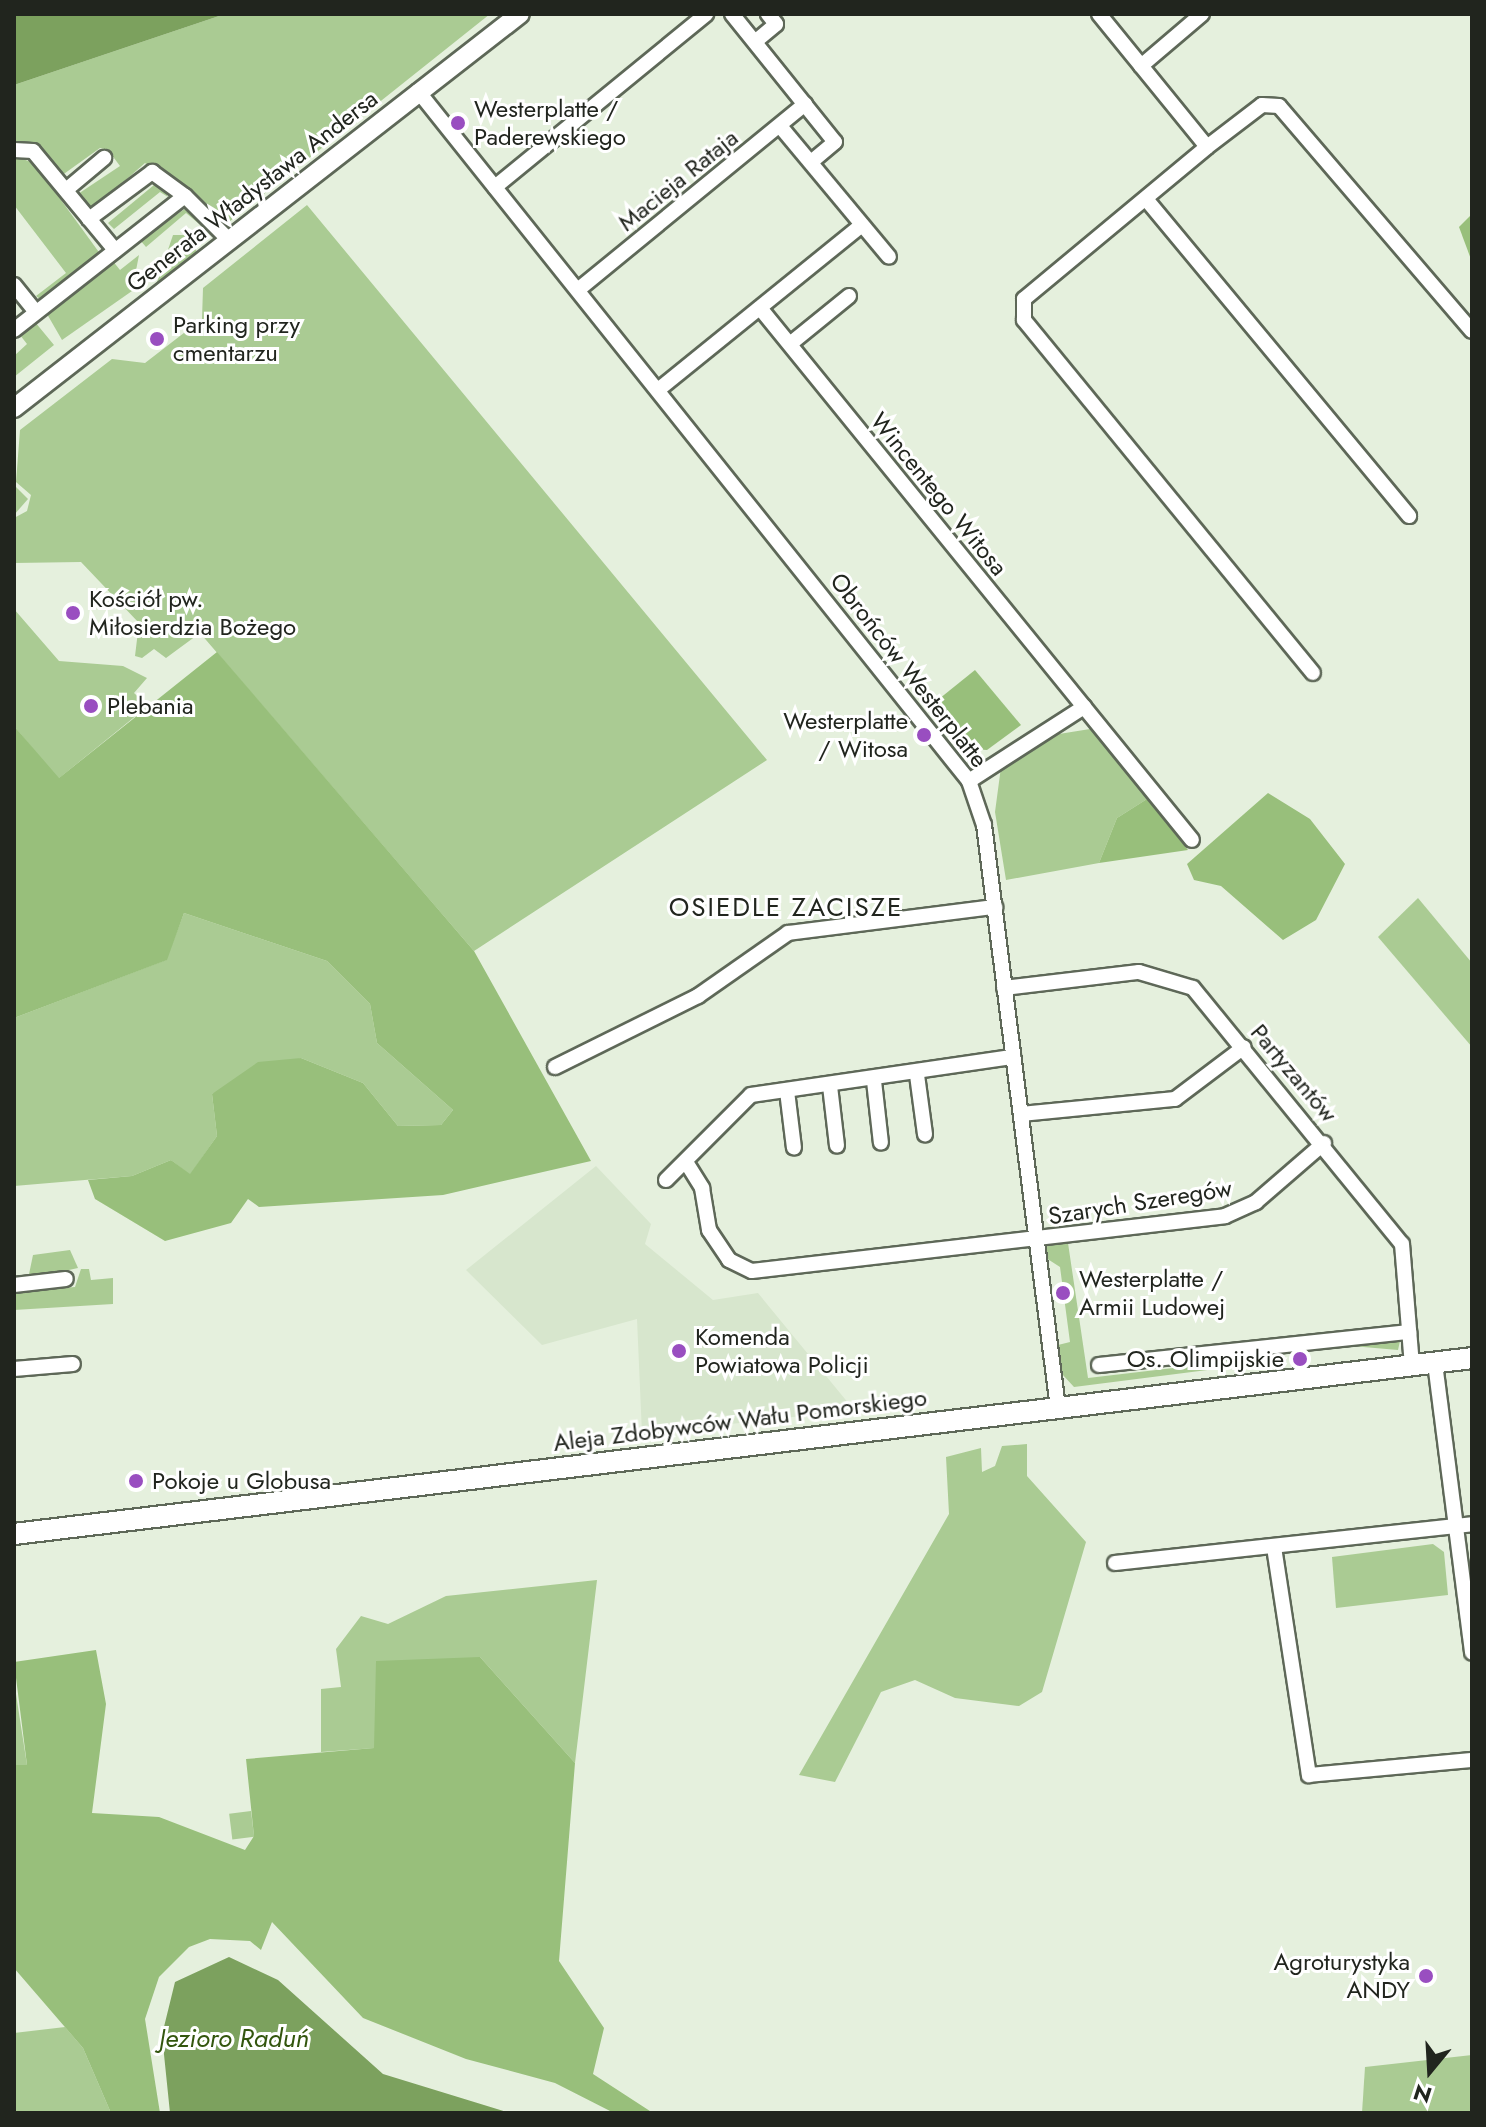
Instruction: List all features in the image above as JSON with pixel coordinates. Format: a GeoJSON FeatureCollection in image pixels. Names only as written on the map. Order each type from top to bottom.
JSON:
{"type":"FeatureCollection","features":[{"type":"Feature","properties":{"kind":"main road","name":"Generała Władysława Andersa"},"geometry":{"type":"LineString","coordinates":[[14,408],[520,14]]}},
{"type":"Feature","properties":{"kind":"main road","name":"Aleja Zdobywców Wału Pomorskiego"},"geometry":{"type":"LineString","coordinates":[[14,1534],[1472,1358]]}},
{"type":"Feature","properties":{"kind":"street"},"geometry":{"type":"LineString","coordinates":[[495,187],[706,14]]}},
{"type":"Feature","properties":{"kind":"street"},"geometry":{"type":"LineString","coordinates":[[732,14],[835,142],[811,162]]}},
{"type":"Feature","properties":{"kind":"street"},"geometry":{"type":"LineString","coordinates":[[756,41],[776,24],[768,14]]}},
{"type":"Feature","properties":{"kind":"street"},"geometry":{"type":"LineString","coordinates":[[1099,14],[1207,147]]}},
{"type":"Feature","properties":{"kind":"street"},"geometry":{"type":"LineString","coordinates":[[1141,66],[1202,14]]}},
{"type":"Feature","properties":{"kind":"street","name":"Obrońców Westerplatte"},"geometry":{"type":"LineString","coordinates":[[418,91],[969,781],[995,907],[1034,1241],[1058,1408]]}},
{"type":"Feature","properties":{"kind":"street","name":"Macieja Rataja"},"geometry":{"type":"LineString","coordinates":[[579,289],[805,104]]}},
{"type":"Feature","properties":{"kind":"street"},"geometry":{"type":"LineString","coordinates":[[1313,673],[1024,320],[1024,299],[1262,105],[1279,106],[1472,331]]}},
{"type":"Feature","properties":{"kind":"street"},"geometry":{"type":"LineString","coordinates":[[780,126],[889,257]]}},
{"type":"Feature","properties":{"kind":"street"},"geometry":{"type":"LineString","coordinates":[[14,150],[33,151],[115,250]]}},
{"type":"Feature","properties":{"kind":"street"},"geometry":{"type":"LineString","coordinates":[[66,190],[104,158]]}},
{"type":"Feature","properties":{"kind":"street"},"geometry":{"type":"LineString","coordinates":[[89,219],[152,172],[185,196],[230,241]]}},
{"type":"Feature","properties":{"kind":"street"},"geometry":{"type":"LineString","coordinates":[[14,330],[34,310],[185,196]]}},
{"type":"Feature","properties":{"kind":"street"},"geometry":{"type":"LineString","coordinates":[[1146,199],[1409,516]]}},
{"type":"Feature","properties":{"kind":"street"},"geometry":{"type":"LineString","coordinates":[[658,390],[862,225]]}},
{"type":"Feature","properties":{"kind":"street"},"geometry":{"type":"LineString","coordinates":[[14,285],[34,310]]}},
{"type":"Feature","properties":{"kind":"street"},"geometry":{"type":"LineString","coordinates":[[790,344],[849,296]]}},
{"type":"Feature","properties":{"kind":"street","name":"Wincentego Witosa"},"geometry":{"type":"LineString","coordinates":[[760,308],[1192,840]]}},
{"type":"Feature","properties":{"kind":"street"},"geometry":{"type":"LineString","coordinates":[[969,781],[1084,707]]}},
{"type":"Feature","properties":{"kind":"street"},"geometry":{"type":"LineString","coordinates":[[555,1067],[698,996],[788,933],[995,907]]}},
{"type":"Feature","properties":{"kind":"street","name":"Partyzantów"},"geometry":{"type":"LineString","coordinates":[[1004,988],[1156,973],[1193,988],[1324,1143],[1402,1244],[1412,1365]]}},
{"type":"Feature","properties":{"kind":"street"},"geometry":{"type":"LineString","coordinates":[[1021,1114],[1175,1099],[1244,1047]]}},
{"type":"Feature","properties":{"kind":"street"},"geometry":{"type":"LineString","coordinates":[[666,1180],[751,1095],[917,1075],[1013,1057]]}},
{"type":"Feature","properties":{"kind":"street"},"geometry":{"type":"LineString","coordinates":[[917,1075],[925,1134]]}},
{"type":"Feature","properties":{"kind":"street"},"geometry":{"type":"LineString","coordinates":[[874,1081],[881,1143]]}},
{"type":"Feature","properties":{"kind":"street"},"geometry":{"type":"LineString","coordinates":[[830,1086],[837,1146]]}},
{"type":"Feature","properties":{"kind":"street"},"geometry":{"type":"LineString","coordinates":[[787,1091],[794,1148]]}},
{"type":"Feature","properties":{"kind":"street","name":"Szarych Szeregów"},"geometry":{"type":"LineString","coordinates":[[686,1162],[702,1188],[709,1230],[729,1260],[752,1271],[1034,1241],[1240,1212],[1324,1143]]}},
{"type":"Feature","properties":{"kind":"street"},"geometry":{"type":"LineString","coordinates":[[14,1285],[66,1279]]}},
{"type":"Feature","properties":{"kind":"street"},"geometry":{"type":"LineString","coordinates":[[1099,1365],[1409,1332]]}},
{"type":"Feature","properties":{"kind":"street"},"geometry":{"type":"LineString","coordinates":[[1435,1363],[1464,1525],[1472,1653]]}},
{"type":"Feature","properties":{"kind":"street"},"geometry":{"type":"LineString","coordinates":[[14,1369],[73,1364]]}},
{"type":"Feature","properties":{"kind":"street"},"geometry":{"type":"LineString","coordinates":[[1115,1563],[1464,1525]]}},
{"type":"Feature","properties":{"kind":"street"},"geometry":{"type":"LineString","coordinates":[[1274,1547],[1309,1775],[1472,1760]]}},
{"type":"Feature","properties":{"kind":"shaded area"},"geometry":{"type":"Polygon","coordinates":[[[225,14],[490,14],[229,222],[145,163],[93,209],[78,194],[120,166],[108,150],[100,148],[61,176],[35,143],[14,142],[14,85],[225,14]]]}},
{"type":"Feature","properties":{"kind":"shaded area"},"geometry":{"type":"Polygon","coordinates":[[[14,156],[34,163],[101,255],[41,300],[36,296],[66,273],[14,205],[14,156]]]}},
{"type":"Feature","properties":{"kind":"shaded area"},"geometry":{"type":"Polygon","coordinates":[[[150,178],[160,180],[168,197],[160,192],[114,229],[108,223],[154,185],[150,178]]]}},
{"type":"Feature","properties":{"kind":"shaded area"},"geometry":{"type":"Polygon","coordinates":[[[307,205],[767,760],[474,951],[200,633],[166,658],[154,649],[142,658],[135,656],[139,623],[81,562],[14,563],[14,518],[27,511],[31,495],[16,482],[20,430],[112,359],[145,363],[202,319],[203,288],[307,205]]]}},
{"type":"Feature","properties":{"kind":"shaded area"},"geometry":{"type":"Polygon","coordinates":[[[189,206],[216,238],[186,213],[146,247],[140,240],[189,206]]]}},
{"type":"Feature","properties":{"kind":"shaded area"},"geometry":{"type":"Polygon","coordinates":[[[1472,214],[1472,262],[1459,227],[1472,214]]]}},
{"type":"Feature","properties":{"kind":"shaded area"},"geometry":{"type":"Polygon","coordinates":[[[173,235],[189,235],[197,252],[156,285],[173,235]]]}},
{"type":"Feature","properties":{"kind":"shaded area"},"geometry":{"type":"Polygon","coordinates":[[[139,255],[132,291],[62,340],[47,314],[112,260],[120,270],[139,255]]]}},
{"type":"Feature","properties":{"kind":"shaded area"},"geometry":{"type":"Polygon","coordinates":[[[35,322],[54,345],[14,377],[14,356],[27,344],[20,335],[35,322]]]}},
{"type":"Feature","properties":{"kind":"shaded area"},"geometry":{"type":"Polygon","coordinates":[[[14,485],[28,499],[14,515],[14,485]]]}},
{"type":"Feature","properties":{"kind":"shaded area"},"geometry":{"type":"Polygon","coordinates":[[[14,609],[59,661],[123,666],[147,678],[134,693],[148,706],[58,779],[14,726],[14,609]]]}},
{"type":"Feature","properties":{"kind":"shaded area"},"geometry":{"type":"Polygon","coordinates":[[[217,652],[474,951],[591,1161],[443,1195],[259,1207],[248,1199],[231,1223],[165,1241],[95,1199],[88,1180],[132,1176],[171,1160],[190,1174],[217,1136],[212,1094],[258,1062],[301,1058],[363,1083],[398,1126],[441,1125],[453,1110],[377,1043],[370,1004],[327,961],[184,913],[167,960],[14,1018],[14,726],[59,778],[217,652]]]}},
{"type":"Feature","properties":{"kind":"shaded area"},"geometry":{"type":"Polygon","coordinates":[[[975,670],[1021,725],[987,750],[972,749],[934,703],[975,670]]]}},
{"type":"Feature","properties":{"kind":"shaded area"},"geometry":{"type":"Polygon","coordinates":[[[1090,729],[1147,799],[1117,818],[1099,863],[1006,880],[995,812],[1001,767],[1059,734],[1090,729]]]}},
{"type":"Feature","properties":{"kind":"shaded area"},"geometry":{"type":"Polygon","coordinates":[[[1268,793],[1310,819],[1345,864],[1316,920],[1283,940],[1221,886],[1194,880],[1187,864],[1268,793]]]}},
{"type":"Feature","properties":{"kind":"shaded area"},"geometry":{"type":"Polygon","coordinates":[[[1147,799],[1188,850],[1099,863],[1117,818],[1147,799]]]}},
{"type":"Feature","properties":{"kind":"shaded area"},"geometry":{"type":"Polygon","coordinates":[[[1418,898],[1472,963],[1472,1047],[1378,937],[1418,898]]]}},
{"type":"Feature","properties":{"kind":"shaded area"},"geometry":{"type":"Polygon","coordinates":[[[184,913],[327,961],[370,1004],[377,1043],[453,1110],[441,1125],[398,1126],[363,1083],[301,1058],[212,1094],[217,1136],[190,1175],[171,1160],[132,1176],[14,1186],[14,1018],[166,960],[184,913]]]}},
{"type":"Feature","properties":{"kind":"shaded area"},"geometry":{"type":"Polygon","coordinates":[[[596,1166],[651,1224],[645,1244],[713,1300],[758,1293],[854,1410],[642,1434],[637,1319],[542,1345],[466,1270],[596,1166]]]}},
{"type":"Feature","properties":{"kind":"shaded area"},"geometry":{"type":"Polygon","coordinates":[[[1048,1238],[1068,1243],[1088,1378],[1250,1359],[1231,1367],[1074,1387],[1062,1374],[1058,1345],[1070,1342],[1060,1267],[1046,1258],[1048,1238]]]}},
{"type":"Feature","properties":{"kind":"shaded area"},"geometry":{"type":"Polygon","coordinates":[[[70,1250],[78,1268],[28,1279],[33,1255],[70,1250]]]}},
{"type":"Feature","properties":{"kind":"shaded area"},"geometry":{"type":"Polygon","coordinates":[[[81,1269],[89,1269],[91,1280],[113,1278],[113,1304],[14,1310],[14,1292],[75,1287],[81,1269]]]}},
{"type":"Feature","properties":{"kind":"shaded area"},"geometry":{"type":"Polygon","coordinates":[[[1400,1341],[1398,1350],[1352,1346],[1400,1341]]]}},
{"type":"Feature","properties":{"kind":"shaded area"},"geometry":{"type":"Polygon","coordinates":[[[1027,1444],[1027,1476],[1086,1542],[1042,1692],[1019,1706],[955,1698],[915,1680],[881,1692],[835,1782],[799,1775],[949,1514],[946,1457],[981,1448],[982,1472],[995,1466],[1002,1446],[1027,1444]]]}},
{"type":"Feature","properties":{"kind":"shaded area"},"geometry":{"type":"Polygon","coordinates":[[[1433,1544],[1444,1552],[1448,1595],[1336,1608],[1332,1557],[1433,1544]]]}},
{"type":"Feature","properties":{"kind":"shaded area"},"geometry":{"type":"Polygon","coordinates":[[[597,1580],[575,1763],[480,1657],[375,1748],[321,1752],[321,1689],[341,1687],[336,1649],[361,1616],[388,1624],[446,1596],[597,1580]]]}},
{"type":"Feature","properties":{"kind":"shaded area"},"geometry":{"type":"Polygon","coordinates":[[[96,1650],[106,1704],[92,1813],[159,1817],[245,1850],[254,1836],[246,1759],[374,1748],[376,1661],[480,1657],[575,1763],[559,1961],[604,2028],[593,2074],[653,2113],[614,2113],[555,2083],[466,2059],[363,2018],[272,1922],[261,1950],[250,1941],[210,1939],[189,1947],[159,1977],[145,2019],[160,2113],[111,2113],[83,2048],[14,1968],[14,1765],[27,1765],[14,1662],[96,1650]]]}},
{"type":"Feature","properties":{"kind":"shaded area"},"geometry":{"type":"Polygon","coordinates":[[[14,1681],[27,1765],[14,1765],[14,1681]]]}},
{"type":"Feature","properties":{"kind":"shaded area"},"geometry":{"type":"Polygon","coordinates":[[[251,1811],[254,1837],[232,1839],[229,1814],[251,1811]]]}},
{"type":"Feature","properties":{"kind":"shaded area"},"geometry":{"type":"Polygon","coordinates":[[[65,2027],[83,2048],[111,2113],[14,2113],[14,2033],[65,2027]]]}},
{"type":"Feature","properties":{"kind":"shaded area"},"geometry":{"type":"Polygon","coordinates":[[[1472,2055],[1472,2113],[1362,2113],[1365,2067],[1472,2055]]]}},
{"type":"Feature","properties":{"kind":"water"},"geometry":{"type":"Polygon","coordinates":[[[14,14],[225,14],[14,85],[14,14]]]}},
{"type":"Feature","properties":{"kind":"water","name":"Jezioro Raduń"},"geometry":{"type":"Polygon","coordinates":[[[229,1957],[278,1980],[383,2074],[510,2113],[170,2113],[162,2035],[175,1982],[229,1957]]]}},
{"type":"Feature","properties":{"kind":"place","name":"Westerplatte / Paderewskiego"},"geometry":{"type":"Point","coordinates":[458,123]}},
{"type":"Feature","properties":{"kind":"place","name":"Parking przy cmentarzu"},"geometry":{"type":"Point","coordinates":[157,339]}},
{"type":"Feature","properties":{"kind":"place","name":"Kościół pw. Miłosierdzia Bożego"},"geometry":{"type":"Point","coordinates":[73,613]}},
{"type":"Feature","properties":{"kind":"place","name":"Plebania"},"geometry":{"type":"Point","coordinates":[91,706]}},
{"type":"Feature","properties":{"kind":"place","name":"Westerplatte / Witosa"},"geometry":{"type":"Point","coordinates":[924,735]}},
{"type":"Feature","properties":{"kind":"place","name":"Westerplatte / Armii Ludowej"},"geometry":{"type":"Point","coordinates":[1063,1293]}},
{"type":"Feature","properties":{"kind":"place","name":"Komenda Powiatowa Policji"},"geometry":{"type":"Point","coordinates":[679,1351]}},
{"type":"Feature","properties":{"kind":"place","name":"Os. Olimpijskie"},"geometry":{"type":"Point","coordinates":[1300,1359]}},
{"type":"Feature","properties":{"kind":"place","name":"Pokoje u Globusa"},"geometry":{"type":"Point","coordinates":[136,1481]}},
{"type":"Feature","properties":{"kind":"place","name":"Agroturystyka ANDY"},"geometry":{"type":"Point","coordinates":[1426,1976]}},
{"type":"Feature","properties":{"kind":"district","name":"OSIEDLE ZACISZE"},"geometry":{"type":"Point","coordinates":[786,908]}}]}
